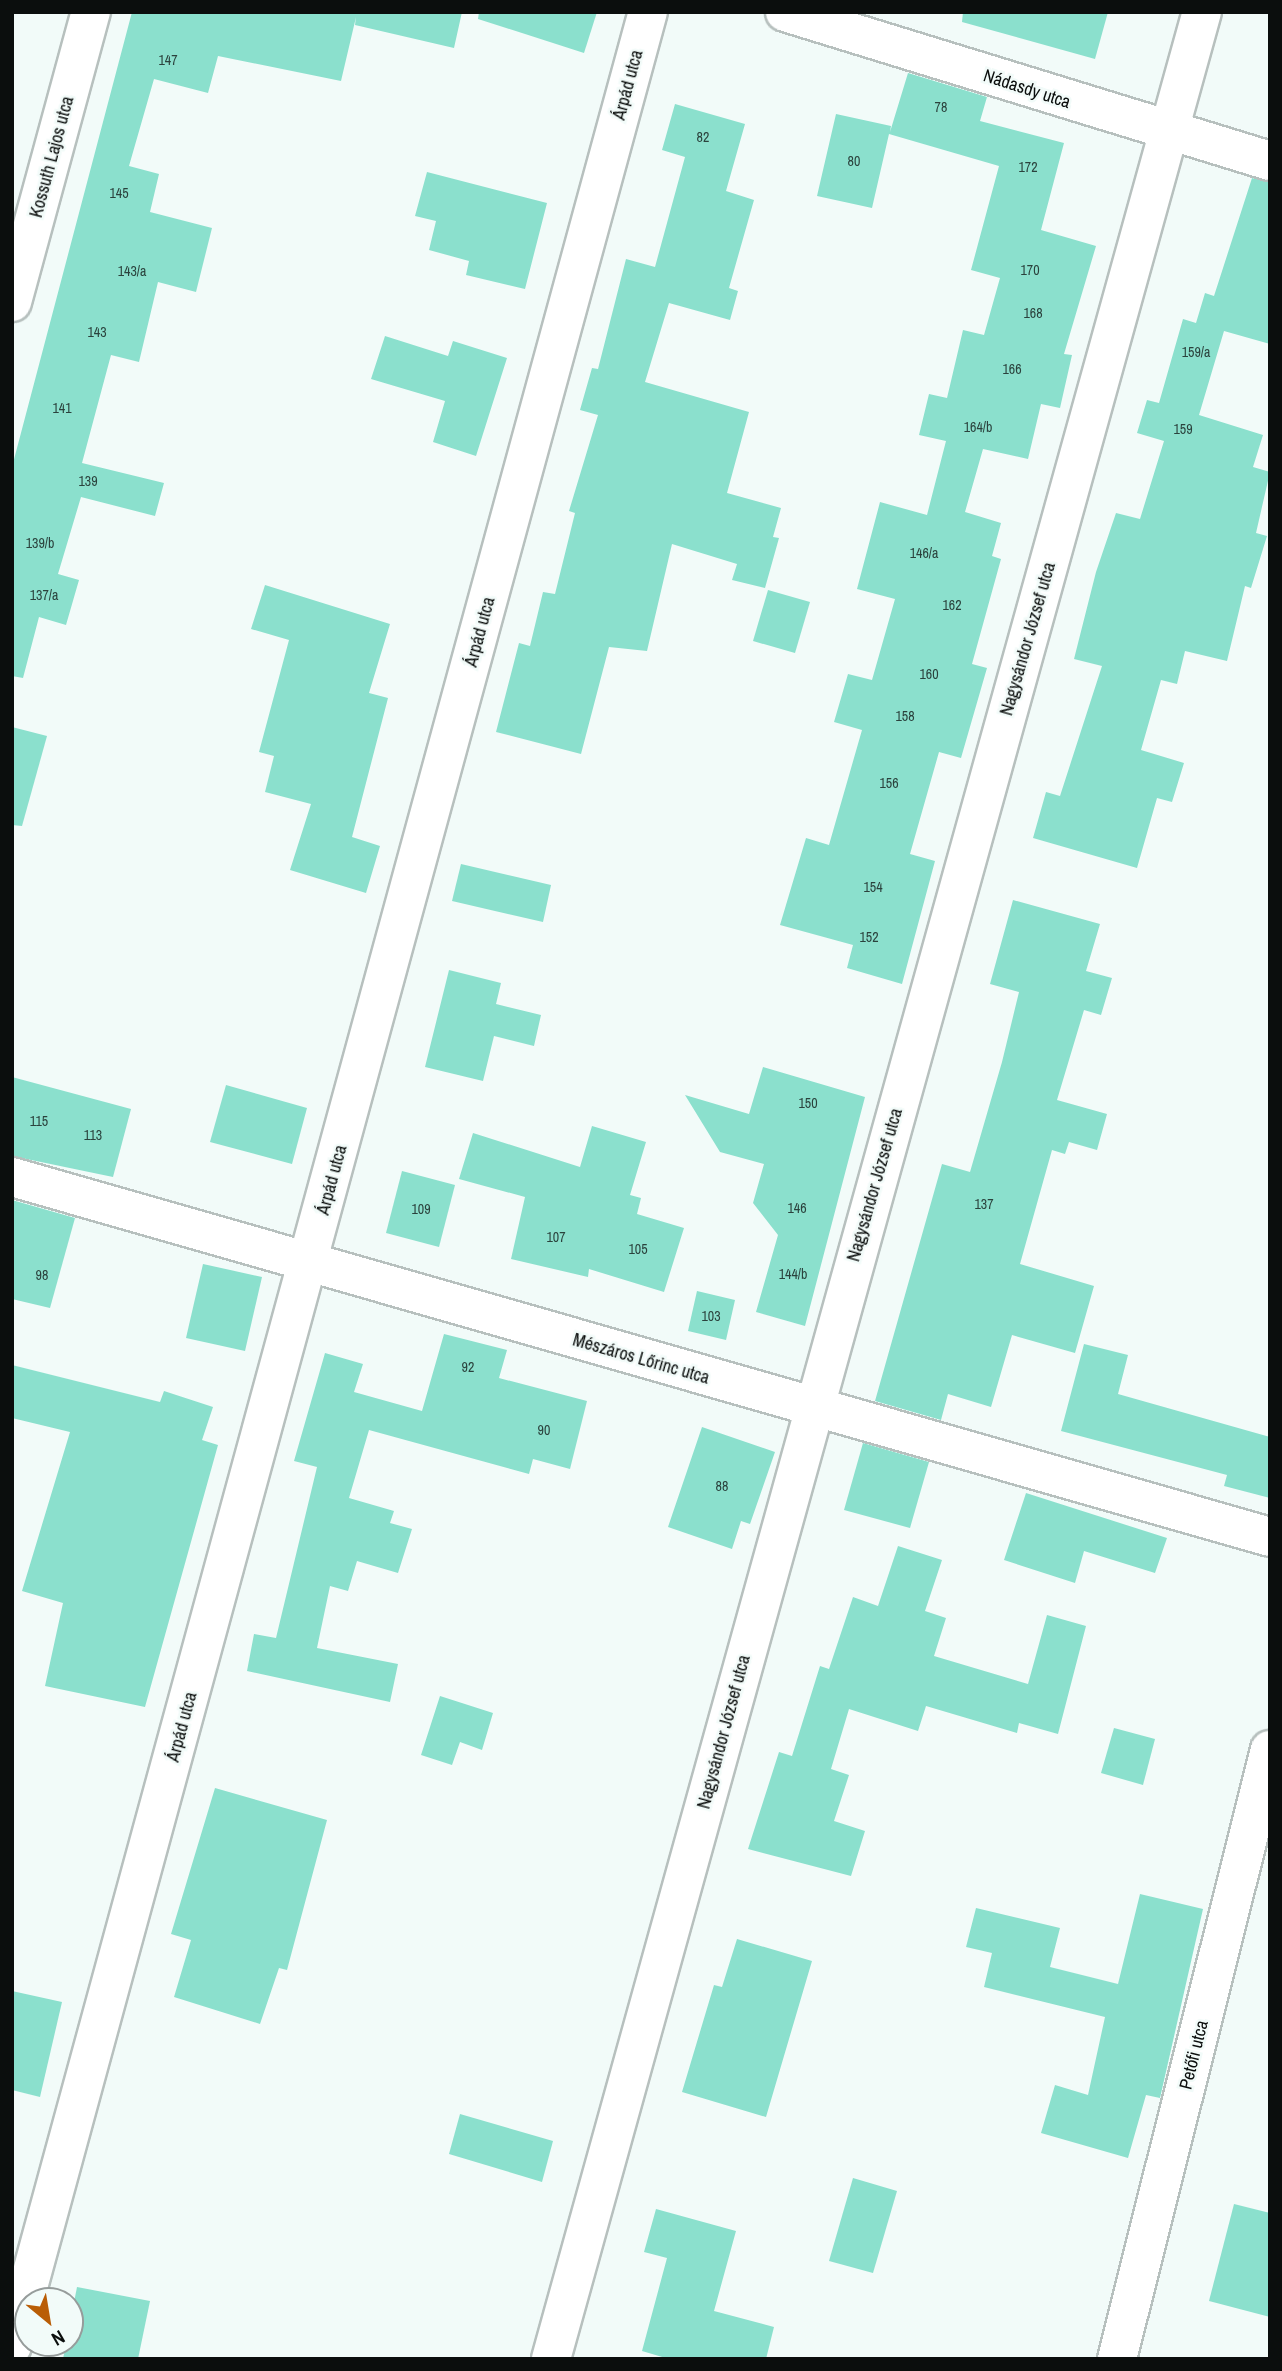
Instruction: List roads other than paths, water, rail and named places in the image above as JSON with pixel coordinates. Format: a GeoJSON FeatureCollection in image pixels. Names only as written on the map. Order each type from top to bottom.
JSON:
{"type":"FeatureCollection","features":[{"type":"Feature","properties":{"kind":"street","name":"Kossuth Lajos utca"},"geometry":{"type":"LineString","coordinates":[[12,302],[91,12]]}},
{"type":"Feature","properties":{"kind":"street","name":"Árpád utca"},"geometry":{"type":"LineString","coordinates":[[12,2346],[309,1265],[648,12]]}},
{"type":"Feature","properties":{"kind":"street","name":"Nádasdy utca"},"geometry":{"type":"LineString","coordinates":[[785,12],[1169,134],[1270,161]]}},
{"type":"Feature","properties":{"kind":"street","name":"Nagysándor József utca"},"geometry":{"type":"LineString","coordinates":[[551,2359],[1202,12]]}},
{"type":"Feature","properties":{"kind":"street","name":"Mészáros Lőrinc utca"},"geometry":{"type":"LineString","coordinates":[[12,1177],[309,1265],[1270,1537]]}},
{"type":"Feature","properties":{"kind":"street","name":"Petőfi utca"},"geometry":{"type":"LineString","coordinates":[[1117,2359],[1270,1750]]}}]}
